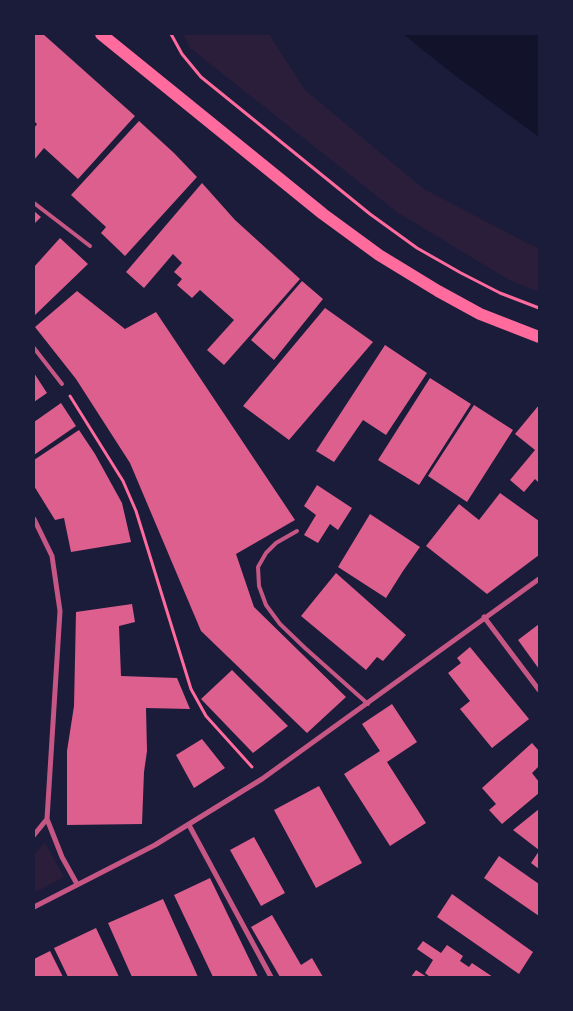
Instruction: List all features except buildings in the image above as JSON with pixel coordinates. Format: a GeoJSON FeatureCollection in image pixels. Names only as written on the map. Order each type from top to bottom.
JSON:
{"type":"FeatureCollection","features":[{"type":"Feature","properties":{"kind":"main road"},"geometry":{"type":"LineString","coordinates":[[101,34],[323,214],[379,255],[480,314],[539,337]]}},
{"type":"Feature","properties":{"kind":"street"},"geometry":{"type":"LineString","coordinates":[[34,519],[52,556],[60,611],[47,818],[62,857],[76,884]]}},
{"type":"Feature","properties":{"kind":"street"},"geometry":{"type":"LineString","coordinates":[[34,907],[155,845],[262,779],[539,579]]}},
{"type":"Feature","properties":{"kind":"street"},"geometry":{"type":"LineString","coordinates":[[484,617],[539,690]]}},
{"type":"Feature","properties":{"kind":"street"},"geometry":{"type":"LineString","coordinates":[[34,835],[47,818]]}},
{"type":"Feature","properties":{"kind":"street"},"geometry":{"type":"LineString","coordinates":[[189,825],[271,977]]}},
{"type":"Feature","properties":{"kind":"lane"},"geometry":{"type":"LineString","coordinates":[[34,203],[90,246]]}},
{"type":"Feature","properties":{"kind":"lane"},"geometry":{"type":"LineString","coordinates":[[34,348],[62,384]]}},
{"type":"Feature","properties":{"kind":"lane"},"geometry":{"type":"LineString","coordinates":[[297,531],[276,543],[266,553],[258,567],[259,586],[266,605],[280,624],[304,648],[368,704]]}},
{"type":"Feature","properties":{"kind":"path"},"geometry":{"type":"LineString","coordinates":[[171,34],[182,54],[201,77],[370,214],[417,248],[461,273],[500,293],[539,308]]}},
{"type":"Feature","properties":{"kind":"path"},"geometry":{"type":"LineString","coordinates":[[80,411],[123,482],[136,511],[191,689],[206,716],[262,779]]}},
{"type":"Feature","properties":{"kind":"shaded area"},"geometry":{"type":"Polygon","coordinates":[[[183,34],[269,34],[305,90],[424,189],[539,248],[539,292],[509,280],[397,212],[190,48],[183,34]]]}},
{"type":"Feature","properties":{"kind":"shaded area"},"geometry":{"type":"Polygon","coordinates":[[[403,34],[539,34],[539,137],[453,74],[403,34]]]}},
{"type":"Feature","properties":{"kind":"shaded area"},"geometry":{"type":"Polygon","coordinates":[[[45,842],[64,877],[34,893],[34,855],[45,842]]]}}]}
